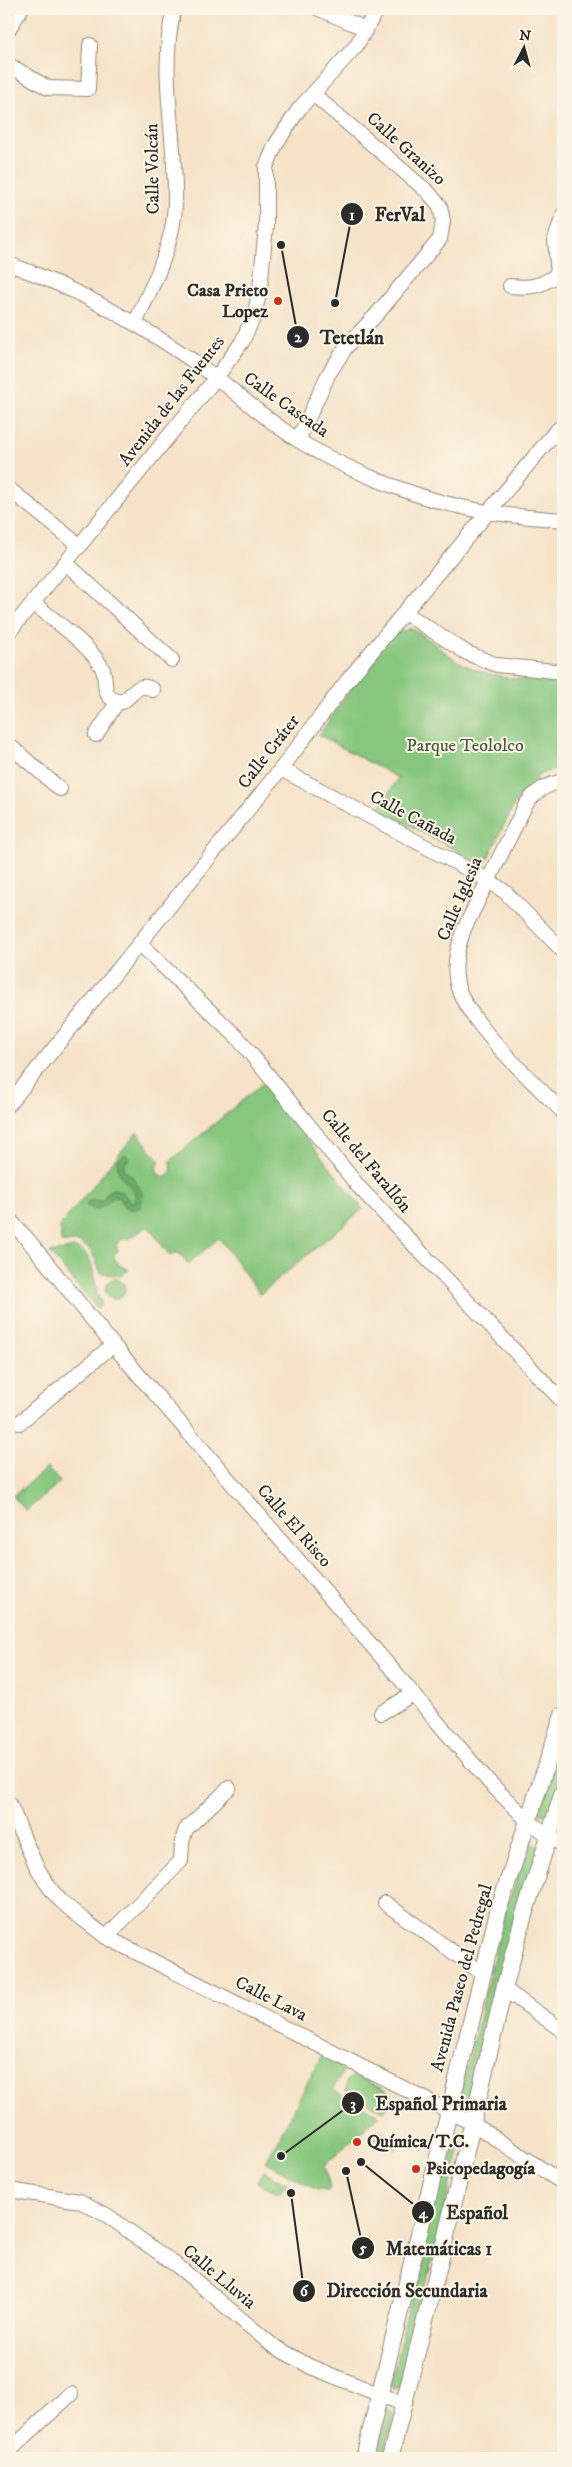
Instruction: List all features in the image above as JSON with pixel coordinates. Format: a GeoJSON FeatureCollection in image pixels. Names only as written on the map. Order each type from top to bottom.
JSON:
{"type":"FeatureCollection","features":[{"type":"Feature","properties":{"kind":"main road","name":"Avenida Paseo del Pedregal"},"geometry":{"type":"LineString","coordinates":[[364,2458],[499,1908],[563,1715]]}},
{"type":"Feature","properties":{"kind":"main road"},"geometry":{"type":"LineString","coordinates":[[390,2458],[504,1989],[523,1918],[556,1841],[563,1792]]}},
{"type":"Feature","properties":{"kind":"street"},"geometry":{"type":"LineString","coordinates":[[9,29],[21,9]]}},
{"type":"Feature","properties":{"kind":"street","name":"Calle Volcán"},"geometry":{"type":"LineString","coordinates":[[135,323],[173,229],[175,204],[174,164],[168,69],[168,36],[174,9]]}},
{"type":"Feature","properties":{"kind":"street"},"geometry":{"type":"LineString","coordinates":[[319,9],[366,29]]}},
{"type":"Feature","properties":{"kind":"street","name":"Avenida de las Fuentes"},"geometry":{"type":"LineString","coordinates":[[9,632],[216,378],[242,342],[254,316],[260,290],[266,225],[266,167],[285,128],[356,46],[378,9]]}},
{"type":"Feature","properties":{"kind":"street"},"geometry":{"type":"LineString","coordinates":[[9,65],[48,88],[88,89],[90,44]]}},
{"type":"Feature","properties":{"kind":"street","name":"Calle Granizo"},"geometry":{"type":"LineString","coordinates":[[298,440],[328,375],[346,347],[426,259],[440,238],[443,221],[440,206],[428,192],[313,94]]}},
{"type":"Feature","properties":{"kind":"street"},"geometry":{"type":"LineString","coordinates":[[510,286],[527,288],[544,284],[561,274],[555,240],[563,215]]}},
{"type":"Feature","properties":{"kind":"street","name":"Calle Cascada"},"geometry":{"type":"LineString","coordinates":[[9,264],[81,296],[135,323],[216,378],[298,440],[333,460],[382,481],[462,507],[563,520]]}},
{"type":"Feature","properties":{"kind":"street","name":"Calle Cráter"},"geometry":{"type":"LineString","coordinates":[[9,1104],[281,769],[347,681],[556,431],[563,426]]}},
{"type":"Feature","properties":{"kind":"street"},"geometry":{"type":"LineString","coordinates":[[9,489],[80,546]]}},
{"type":"Feature","properties":{"kind":"street"},"geometry":{"type":"LineString","coordinates":[[66,563],[172,660]]}},
{"type":"Feature","properties":{"kind":"street"},"geometry":{"type":"LineString","coordinates":[[33,603],[90,652],[102,670],[104,689],[109,696],[118,701]]}},
{"type":"Feature","properties":{"kind":"street"},"geometry":{"type":"LineString","coordinates":[[405,613],[467,654],[497,665],[563,672]]}},
{"type":"Feature","properties":{"kind":"street"},"geometry":{"type":"LineString","coordinates":[[96,735],[118,701],[126,699],[142,686],[147,686],[152,690]]}},
{"type":"Feature","properties":{"kind":"street"},"geometry":{"type":"LineString","coordinates":[[9,744],[60,788]]}},
{"type":"Feature","properties":{"kind":"street","name":"Calle Cañada"},"geometry":{"type":"LineString","coordinates":[[281,769],[488,880],[506,892],[563,951]]}},
{"type":"Feature","properties":{"kind":"street","name":"Calle Iglesia"},"geometry":{"type":"LineString","coordinates":[[563,781],[546,785],[535,792],[526,804],[464,929],[457,948],[455,969],[459,992],[478,1022],[563,1112]]}},
{"type":"Feature","properties":{"kind":"street","name":"Calle del Farallón"},"geometry":{"type":"LineString","coordinates":[[140,944],[238,1038],[359,1188],[563,1402]]}},
{"type":"Feature","properties":{"kind":"street","name":"Calle El Risco"},"geometry":{"type":"LineString","coordinates":[[9,1219],[113,1345],[489,1782],[528,1821],[556,1841]]}},
{"type":"Feature","properties":{"kind":"street"},"geometry":{"type":"LineString","coordinates":[[19,1424],[113,1345]]}},
{"type":"Feature","properties":{"kind":"street"},"geometry":{"type":"LineString","coordinates":[[381,1713],[413,1694]]}},
{"type":"Feature","properties":{"kind":"street"},"geometry":{"type":"LineString","coordinates":[[106,1936],[181,1861],[182,1842],[186,1829],[229,1788]]}},
{"type":"Feature","properties":{"kind":"street","name":"Calle Lava"},"geometry":{"type":"LineString","coordinates":[[9,1803],[28,1848],[48,1884],[75,1913],[106,1936],[472,2123],[563,2184]]}},
{"type":"Feature","properties":{"kind":"street"},"geometry":{"type":"LineString","coordinates":[[385,1903],[482,1973]]}},
{"type":"Feature","properties":{"kind":"street"},"geometry":{"type":"LineString","coordinates":[[504,1989],[563,2031]]}},
{"type":"Feature","properties":{"kind":"street","name":"Calle Lluvia"},"geometry":{"type":"LineString","coordinates":[[9,2190],[80,2202],[108,2216],[180,2268],[272,2345],[310,2367],[403,2404]]}},
{"type":"Feature","properties":{"kind":"street"},"geometry":{"type":"LineString","coordinates":[[9,2451],[71,2394]]}},
{"type":"Feature","properties":{"kind":"green space","name":"Parque Teololco"},"geometry":{"type":"Polygon","coordinates":[[[411,628],[452,657],[476,670],[520,679],[563,679],[563,771],[552,770],[540,774],[515,803],[487,860],[478,862],[379,809],[398,778],[319,735],[357,679],[390,636],[411,628]]]}},
{"type":"Feature","properties":{"kind":"green space"},"geometry":{"type":"Polygon","coordinates":[[[263,1083],[363,1209],[260,1294],[219,1238],[188,1264],[180,1254],[176,1253],[170,1256],[148,1226],[129,1239],[120,1240],[116,1245],[118,1251],[114,1253],[114,1258],[121,1266],[129,1270],[121,1276],[101,1273],[88,1248],[78,1242],[61,1243],[60,1226],[137,1132],[160,1162],[156,1168],[159,1175],[166,1177],[172,1170],[170,1161],[263,1083]]]}},
{"type":"Feature","properties":{"kind":"green space"},"geometry":{"type":"Polygon","coordinates":[[[125,1154],[129,1159],[124,1164],[124,1170],[134,1179],[143,1195],[140,1207],[126,1209],[119,1197],[115,1196],[99,1208],[95,1209],[86,1205],[91,1200],[102,1201],[108,1191],[116,1189],[126,1196],[130,1202],[135,1202],[134,1192],[123,1179],[118,1167],[118,1160],[125,1154]]]}},
{"type":"Feature","properties":{"kind":"green space"},"geometry":{"type":"Polygon","coordinates":[[[74,1248],[82,1251],[88,1257],[91,1264],[98,1297],[102,1304],[97,1309],[50,1253],[74,1248]]]}},
{"type":"Feature","properties":{"kind":"green space"},"geometry":{"type":"Polygon","coordinates":[[[115,1279],[122,1282],[125,1289],[122,1296],[115,1299],[108,1296],[105,1289],[108,1282],[115,1279]]]}},
{"type":"Feature","properties":{"kind":"green space"},"geometry":{"type":"Polygon","coordinates":[[[47,1468],[60,1482],[26,1511],[13,1496],[47,1468]]]}},
{"type":"Feature","properties":{"kind":"green space"},"geometry":{"type":"Polygon","coordinates":[[[563,1731],[563,1773],[548,1815],[542,1814],[538,1809],[563,1731]]]}},
{"type":"Feature","properties":{"kind":"green space"},"geometry":{"type":"Polygon","coordinates":[[[530,1843],[538,1846],[471,2098],[463,2099],[460,2096],[505,1911],[530,1843]]]}},
{"type":"Feature","properties":{"kind":"green space"},"geometry":{"type":"Polygon","coordinates":[[[322,2055],[345,2067],[333,2090],[380,2115],[324,2166],[330,2187],[329,2191],[317,2190],[266,2162],[322,2055]]]}},
{"type":"Feature","properties":{"kind":"green space"},"geometry":{"type":"Polygon","coordinates":[[[355,2075],[392,2094],[392,2100],[385,2110],[382,2111],[346,2091],[347,2081],[355,2075]]]}},
{"type":"Feature","properties":{"kind":"green space"},"geometry":{"type":"Polygon","coordinates":[[[380,2130],[400,2140],[396,2150],[375,2139],[380,2130]]]}},
{"type":"Feature","properties":{"kind":"green space"},"geometry":{"type":"Polygon","coordinates":[[[454,2138],[461,2143],[401,2386],[394,2389],[390,2386],[448,2139],[454,2138]]]}},
{"type":"Feature","properties":{"kind":"green space"},"geometry":{"type":"Polygon","coordinates":[[[263,2171],[287,2183],[280,2194],[257,2182],[263,2171]]]}},
{"type":"Feature","properties":{"kind":"green space"},"geometry":{"type":"Polygon","coordinates":[[[388,2408],[394,2414],[384,2458],[369,2458],[383,2409],[388,2408]]]}},
{"type":"Feature","properties":{"kind":"place","name":"Tetetlán"},"geometry":{"type":"Point","coordinates":[281,245]}},
{"type":"Feature","properties":{"kind":"place","name":"Casa Prieto Lopez"},"geometry":{"type":"Point","coordinates":[278,301]}},
{"type":"Feature","properties":{"kind":"place","name":"FerVal"},"geometry":{"type":"Point","coordinates":[335,303]}},
{"type":"Feature","properties":{"kind":"place","name":"Química/ T.C."},"geometry":{"type":"Point","coordinates":[357,2142]}},
{"type":"Feature","properties":{"kind":"place","name":"Español Primaria"},"geometry":{"type":"Point","coordinates":[281,2156]}},
{"type":"Feature","properties":{"kind":"place","name":"Español"},"geometry":{"type":"Point","coordinates":[361,2162]}},
{"type":"Feature","properties":{"kind":"place","name":"Psicopedagogía"},"geometry":{"type":"Point","coordinates":[416,2169]}},
{"type":"Feature","properties":{"kind":"place","name":"Matemáticas 1"},"geometry":{"type":"Point","coordinates":[346,2171]}},
{"type":"Feature","properties":{"kind":"place","name":"Dirección Secundaria"},"geometry":{"type":"Point","coordinates":[291,2193]}}]}
